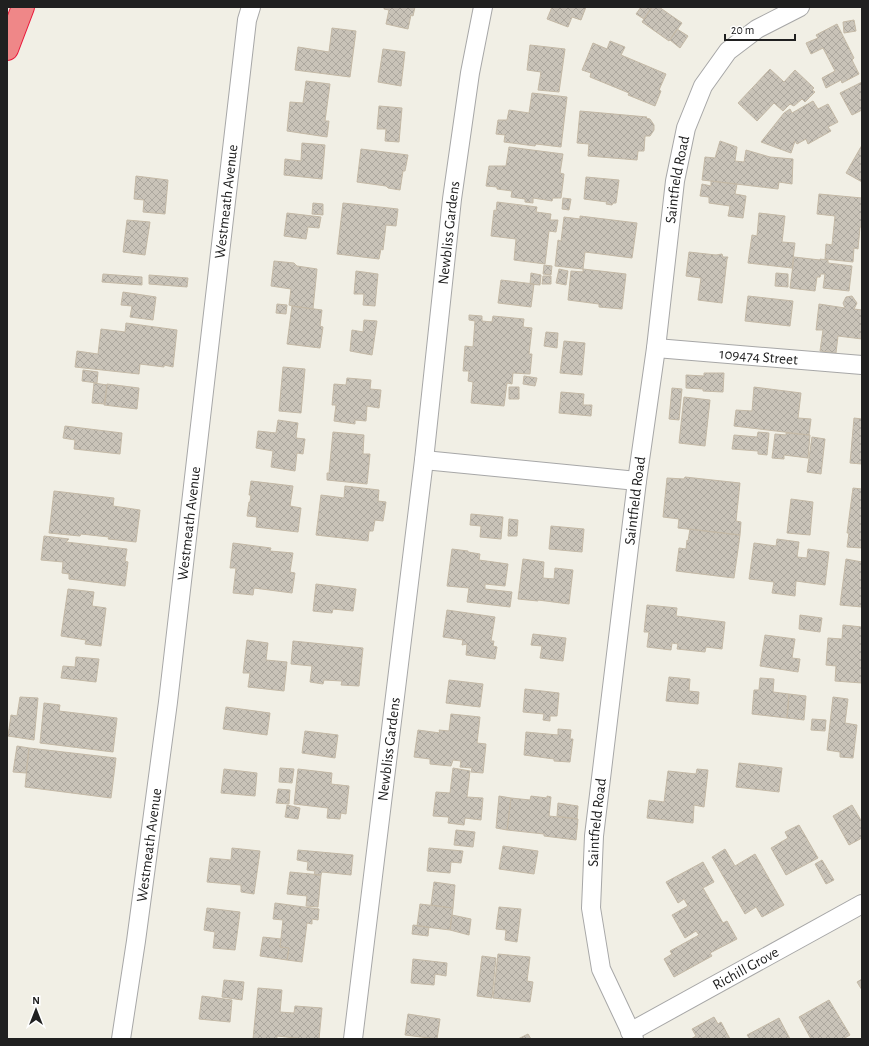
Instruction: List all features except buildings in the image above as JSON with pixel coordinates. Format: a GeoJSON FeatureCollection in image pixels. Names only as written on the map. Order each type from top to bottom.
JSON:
{"type":"FeatureCollection","features":[{"type":"Feature","properties":{"kind":"highway"},"geometry":{"type":"LineString","coordinates":[[7,50],[23,7]]}},
{"type":"Feature","properties":{"kind":"street","name":"Westmeath Avenue"},"geometry":{"type":"LineString","coordinates":[[121,1039],[136,941],[168,702],[247,20],[251,7]]}},
{"type":"Feature","properties":{"kind":"street","name":"Newbliss Gardens"},"geometry":{"type":"LineString","coordinates":[[353,1039],[424,460],[452,199],[470,73],[483,7]]}},
{"type":"Feature","properties":{"kind":"street","name":"Saintfield Road"},"geometry":{"type":"LineString","coordinates":[[632,1035],[601,969],[591,908],[594,836],[637,481],[656,348],[675,181],[686,128],[703,86],[728,51],[757,29],[800,7]]}},
{"type":"Feature","properties":{"kind":"street","name":"109474 Street"},"geometry":{"type":"LineString","coordinates":[[656,348],[862,365]]}},
{"type":"Feature","properties":{"kind":"street"},"geometry":{"type":"LineString","coordinates":[[424,460],[637,481]]}},
{"type":"Feature","properties":{"kind":"street","name":"Richill Grove"},"geometry":{"type":"LineString","coordinates":[[632,1035],[862,904]]}}]}
